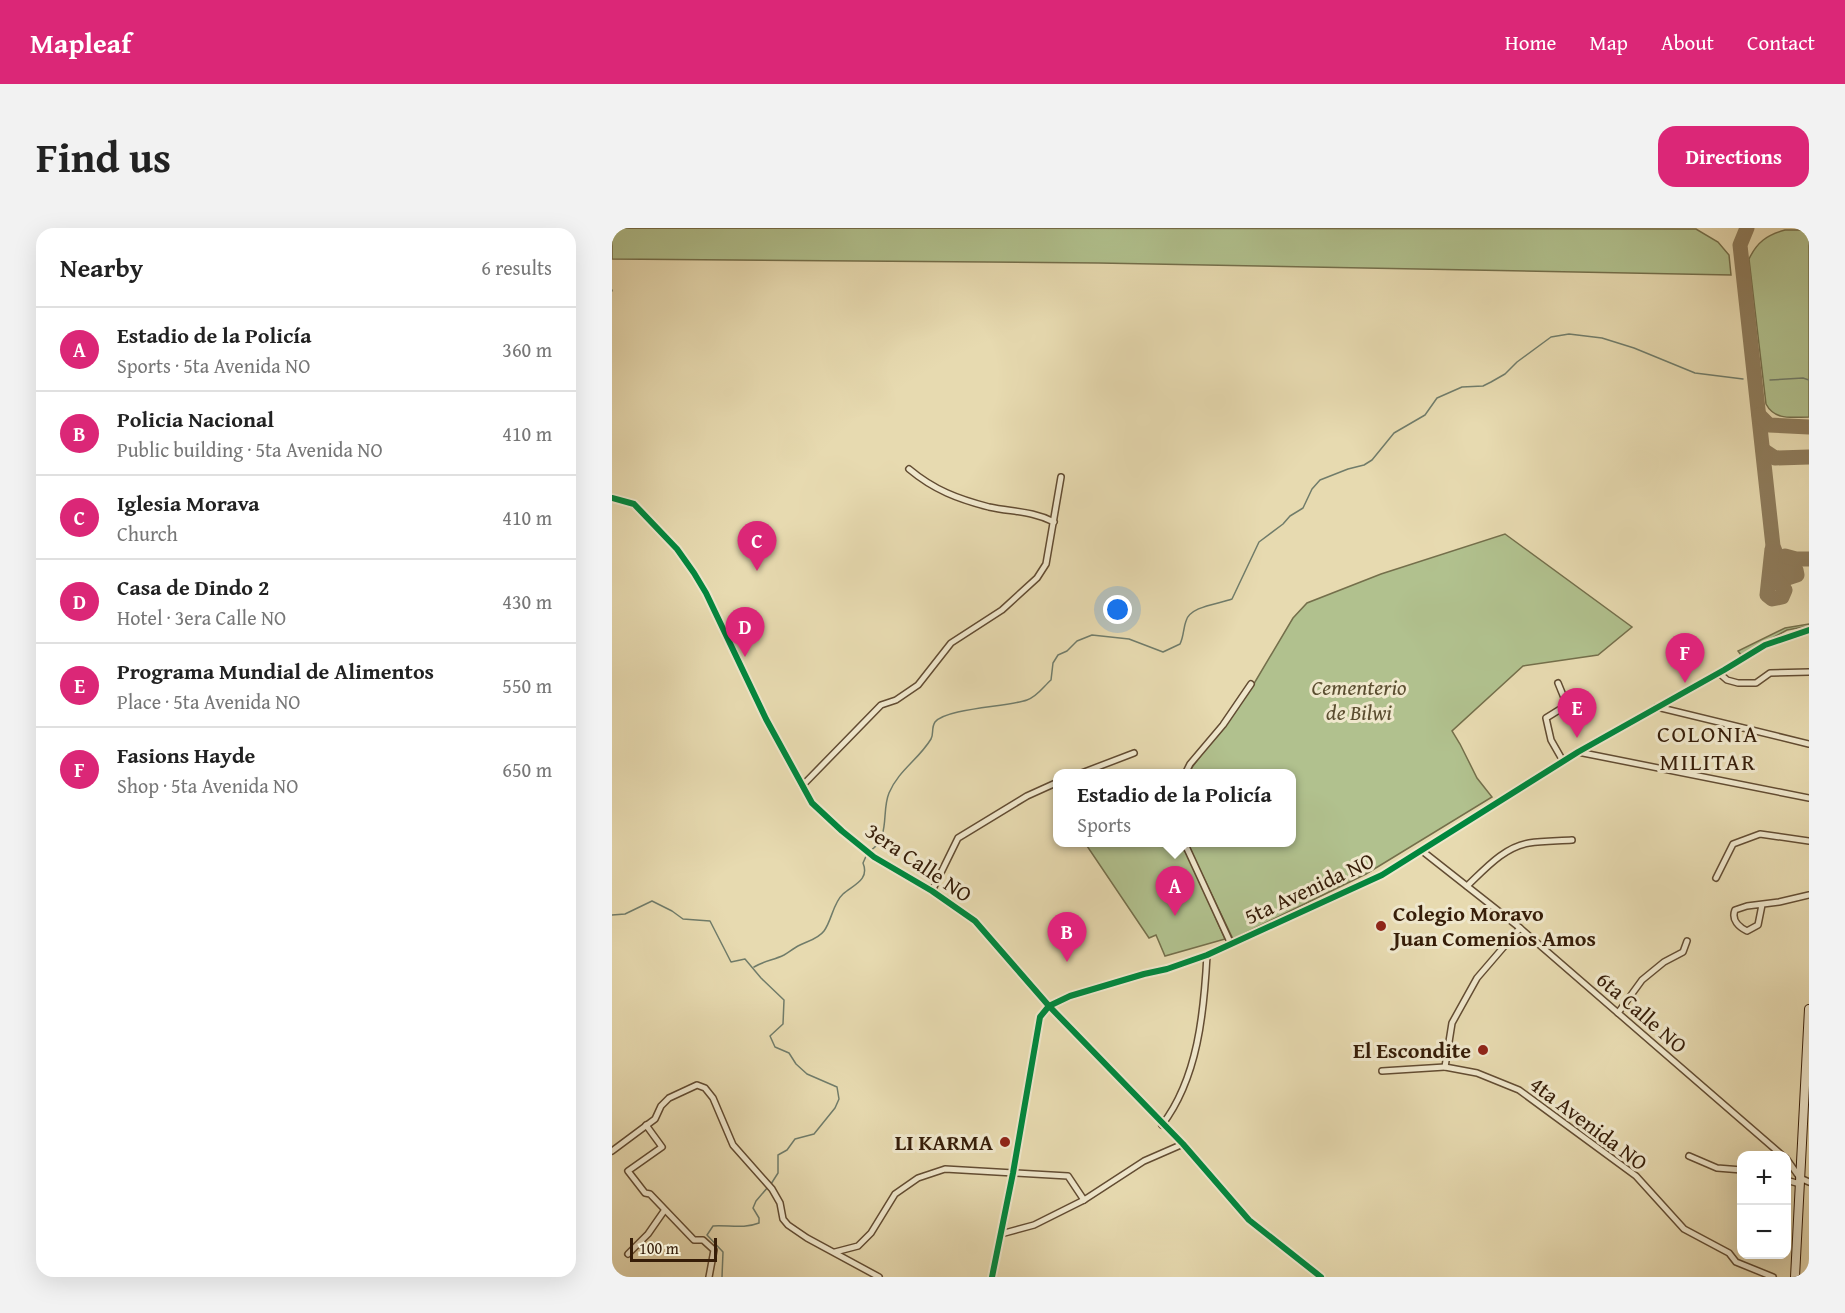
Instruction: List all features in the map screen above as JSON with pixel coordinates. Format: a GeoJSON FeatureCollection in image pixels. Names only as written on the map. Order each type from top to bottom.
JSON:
{"type":"FeatureCollection","features":[{"type":"Feature","properties":{"kind":"street"},"geometry":{"type":"LineString","coordinates":[[909,469],[927,484],[947,494],[990,507],[1033,513],[1054,522]]}},
{"type":"Feature","properties":{"kind":"street"},"geometry":{"type":"LineString","coordinates":[[802,786],[881,705],[896,700],[918,685],[951,643],[1002,610],[1037,578],[1046,564],[1061,477]]}},
{"type":"Feature","properties":{"kind":"street","name":"3era Calle NO"},"geometry":{"type":"LineString","coordinates":[[612,498],[634,504],[677,549],[705,591],[766,719],[812,803],[874,857],[932,891],[975,921],[1048,1006],[1183,1144],[1249,1220],[1321,1277]]}},
{"type":"Feature","properties":{"kind":"street","name":"5ta Avenida NO"},"geometry":{"type":"LineString","coordinates":[[1048,1006],[1106,984],[1167,969],[1207,956],[1382,874],[1578,752],[1765,645],[1809,630]]}},
{"type":"Feature","properties":{"kind":"street"},"geometry":{"type":"LineString","coordinates":[[1719,673],[1726,680],[1756,683],[1770,673],[1809,672]]}},
{"type":"Feature","properties":{"kind":"street"},"geometry":{"type":"LineString","coordinates":[[1558,683],[1567,705],[1546,718],[1551,740],[1563,761]]}},
{"type":"Feature","properties":{"kind":"street"},"geometry":{"type":"LineString","coordinates":[[1188,769],[1251,684]]}},
{"type":"Feature","properties":{"kind":"street"},"geometry":{"type":"LineString","coordinates":[[1657,707],[1809,744]]}},
{"type":"Feature","properties":{"kind":"street"},"geometry":{"type":"LineString","coordinates":[[1578,752],[1809,798]]}},
{"type":"Feature","properties":{"kind":"street"},"geometry":{"type":"LineString","coordinates":[[1093,769],[1134,753]]}},
{"type":"Feature","properties":{"kind":"street"},"geometry":{"type":"LineString","coordinates":[[932,891],[958,838],[1027,796],[1053,784]]}},
{"type":"Feature","properties":{"kind":"street"},"geometry":{"type":"LineString","coordinates":[[1716,878],[1733,844],[1760,834],[1809,842]]}},
{"type":"Feature","properties":{"kind":"street"},"geometry":{"type":"LineString","coordinates":[[1467,886],[1497,857],[1519,846],[1528,843],[1572,840]]}},
{"type":"Feature","properties":{"kind":"street"},"geometry":{"type":"LineString","coordinates":[[1186,847],[1231,944]]}},
{"type":"Feature","properties":{"kind":"street","name":"6ta Calle NO"},"geometry":{"type":"LineString","coordinates":[[1421,850],[1520,928],[1778,1151]]}},
{"type":"Feature","properties":{"kind":"street"},"geometry":{"type":"LineString","coordinates":[[1762,905],[1758,925],[1747,931],[1741,928],[1734,917],[1735,910],[1809,895]]}},
{"type":"Feature","properties":{"kind":"street"},"geometry":{"type":"LineString","coordinates":[[1445,1067],[1452,1023],[1477,978],[1520,928]]}},
{"type":"Feature","properties":{"kind":"street"},"geometry":{"type":"LineString","coordinates":[[1618,1012],[1642,980],[1664,962],[1683,952],[1687,941]]}},
{"type":"Feature","properties":{"kind":"street"},"geometry":{"type":"LineString","coordinates":[[1162,1125],[1173,1110],[1182,1091],[1197,1042],[1203,1017],[1207,956]]}},
{"type":"Feature","properties":{"kind":"street"},"geometry":{"type":"LineString","coordinates":[[992,1277],[1040,1017],[1048,1006]]}},
{"type":"Feature","properties":{"kind":"street"},"geometry":{"type":"LineString","coordinates":[[1795,1277],[1809,1009]]}},
{"type":"Feature","properties":{"kind":"street","name":"4ta Avenida NO"},"geometry":{"type":"LineString","coordinates":[[1382,1071],[1445,1067],[1477,1073],[1519,1089],[1636,1176],[1684,1229],[1729,1253],[1736,1262],[1773,1277]]}},
{"type":"Feature","properties":{"kind":"street"},"geometry":{"type":"LineString","coordinates":[[612,1151],[655,1119],[661,1106],[669,1098],[697,1085],[705,1088],[713,1098],[733,1144],[772,1189],[780,1203],[783,1219],[788,1225],[807,1238],[879,1277]]}},
{"type":"Feature","properties":{"kind":"street"},"geometry":{"type":"LineString","coordinates":[[646,1125],[662,1147],[628,1171],[645,1193],[650,1194],[694,1240],[703,1240],[714,1250],[709,1277]]}},
{"type":"Feature","properties":{"kind":"street"},"geometry":{"type":"LineString","coordinates":[[1001,1234],[1034,1225],[1084,1200],[1144,1161],[1183,1144]]}},
{"type":"Feature","properties":{"kind":"street"},"geometry":{"type":"LineString","coordinates":[[1689,1156],[1717,1168],[1737,1170]]}},
{"type":"Feature","properties":{"kind":"street","name":"6ta Calle NO"},"geometry":{"type":"LineString","coordinates":[[1791,1167],[1800,1181]]}},
{"type":"Feature","properties":{"kind":"street"},"geometry":{"type":"LineString","coordinates":[[835,1252],[858,1246],[871,1233],[895,1194],[918,1178],[945,1169],[1068,1176],[1084,1200]]}},
{"type":"Feature","properties":{"kind":"street"},"geometry":{"type":"LineString","coordinates":[[1791,1180],[1809,1182]]}},
{"type":"Feature","properties":{"kind":"street"},"geometry":{"type":"LineString","coordinates":[[628,1254],[648,1234],[664,1211]]}},
{"type":"Feature","properties":{"kind":"green space"},"geometry":{"type":"Polygon","coordinates":[[[612,228],[1696,229],[1718,242],[1729,255],[1731,275],[1099,263],[612,259],[612,228]]]}},
{"type":"Feature","properties":{"kind":"green space"},"geometry":{"type":"Polygon","coordinates":[[[1785,230],[1809,230],[1809,417],[1779,416],[1766,404],[1749,259],[1763,240],[1785,230]]]}},
{"type":"Feature","properties":{"kind":"green space","name":"Cementerio de Bilwi"},"geometry":{"type":"Polygon","coordinates":[[[1505,534],[1632,627],[1598,655],[1523,666],[1452,731],[1477,778],[1492,797],[1366,874],[1233,939],[1189,847],[1296,847],[1296,769],[1191,769],[1252,687],[1293,618],[1307,603],[1381,574],[1505,534]]]}},
{"type":"Feature","properties":{"kind":"green space"},"geometry":{"type":"Polygon","coordinates":[[[1809,624],[1809,626],[1787,630],[1741,655],[1738,651],[1785,628],[1809,624]]]}},
{"type":"Feature","properties":{"kind":"green space"},"geometry":{"type":"Polygon","coordinates":[[[1088,847],[1179,847],[1187,853],[1225,939],[1165,956],[1156,935],[1149,938],[1088,847]]]}},
{"type":"Feature","properties":{"kind":"waterway"},"geometry":{"type":"LineString","coordinates":[[870,851],[881,839],[887,800],[893,785],[931,739],[935,722],[942,717],[964,711],[1031,699],[1051,680],[1053,663],[1058,655],[1067,651],[1077,641],[1092,635],[1129,639],[1163,652],[1180,644],[1189,616],[1206,606],[1232,599],[1259,542],[1303,508],[1312,489],[1320,480],[1372,460],[1394,433],[1425,415],[1437,398],[1462,387],[1483,386],[1505,374],[1517,362],[1551,337],[1569,334],[1602,338],[1634,348],[1695,373],[1743,379]]}},
{"type":"Feature","properties":{"kind":"waterway"},"geometry":{"type":"LineString","coordinates":[[1770,380],[1803,378],[1809,380]]}},
{"type":"Feature","properties":{"kind":"waterway"},"geometry":{"type":"LineString","coordinates":[[754,967],[784,955],[822,934],[840,898],[862,878],[865,869],[863,863],[867,854]]}},
{"type":"Feature","properties":{"kind":"waterway"},"geometry":{"type":"LineString","coordinates":[[612,915],[625,914],[652,901],[683,919],[710,921],[731,962],[745,959],[784,1000],[783,1024],[770,1036],[775,1047],[789,1053],[796,1064],[807,1074],[837,1087],[839,1099],[835,1108],[814,1134],[795,1139],[787,1150],[778,1155],[778,1173],[771,1184]]}},
{"type":"Feature","properties":{"kind":"waterway"},"geometry":{"type":"LineString","coordinates":[[722,1277],[723,1252],[707,1235],[713,1226],[742,1226],[759,1223],[759,1218],[753,1208],[768,1187]]}},
{"type":"Feature","properties":{"kind":"taxiway"},"geometry":{"type":"LineString","coordinates":[[1747,228],[1740,245],[1773,546],[1780,562],[1782,566],[1788,578],[1797,575],[1796,570],[1780,563]]}},
{"type":"Feature","properties":{"kind":"taxiway"},"geometry":{"type":"LineString","coordinates":[[1759,415],[1769,425],[1809,427]]}},
{"type":"Feature","properties":{"kind":"taxiway"},"geometry":{"type":"LineString","coordinates":[[1763,450],[1775,458],[1809,457]]}},
{"type":"Feature","properties":{"kind":"taxiway"},"geometry":{"type":"LineString","coordinates":[[1771,574],[1785,590],[1782,597],[1772,599],[1767,595],[1772,549]]}},
{"type":"Feature","properties":{"kind":"taxiway"},"geometry":{"type":"LineString","coordinates":[[1785,556],[1809,559]]}},
{"type":"Feature","properties":{"kind":"cycle path"},"geometry":{"type":"LineString","coordinates":[[612,498],[634,504],[677,549],[694,573],[706,593],[766,719],[812,803],[874,857],[932,891],[975,921],[1049,1006],[1183,1144],[1249,1220],[1321,1277]]}},
{"type":"Feature","properties":{"kind":"cycle path"},"geometry":{"type":"LineString","coordinates":[[992,1277],[1040,1017],[1049,1006],[1070,996],[1167,969],[1207,955],[1382,875],[1578,752],[1765,645],[1809,630]]}},
{"type":"Feature","properties":{"kind":"place","name":"Iglesia Morava"},"geometry":{"type":"Point","coordinates":[757,571]}},
{"type":"Feature","properties":{"kind":"place","name":"Casa de Dindo 2"},"geometry":{"type":"Point","coordinates":[745,657]}},
{"type":"Feature","properties":{"kind":"place","name":"Fasions Hayde"},"geometry":{"type":"Point","coordinates":[1685,683]}},
{"type":"Feature","properties":{"kind":"place","name":"Programa Mundial de Alimentos"},"geometry":{"type":"Point","coordinates":[1577,738]}},
{"type":"Feature","properties":{"kind":"place","name":"Estadio de la Policía"},"geometry":{"type":"Point","coordinates":[1175,916]}},
{"type":"Feature","properties":{"kind":"place","name":"Colegio Moravo Juan Comenios Amos"},"geometry":{"type":"Point","coordinates":[1381,926]}},
{"type":"Feature","properties":{"kind":"place","name":"Policia Nacional"},"geometry":{"type":"Point","coordinates":[1067,962]}},
{"type":"Feature","properties":{"kind":"place","name":"El Escondite"},"geometry":{"type":"Point","coordinates":[1483,1050]}},
{"type":"Feature","properties":{"kind":"place","name":"LI KARMA"},"geometry":{"type":"Point","coordinates":[1005,1142]}},
{"type":"Feature","properties":{"kind":"district","name":"COLONIA MILITAR"},"geometry":{"type":"Point","coordinates":[1708,748]}}]}
